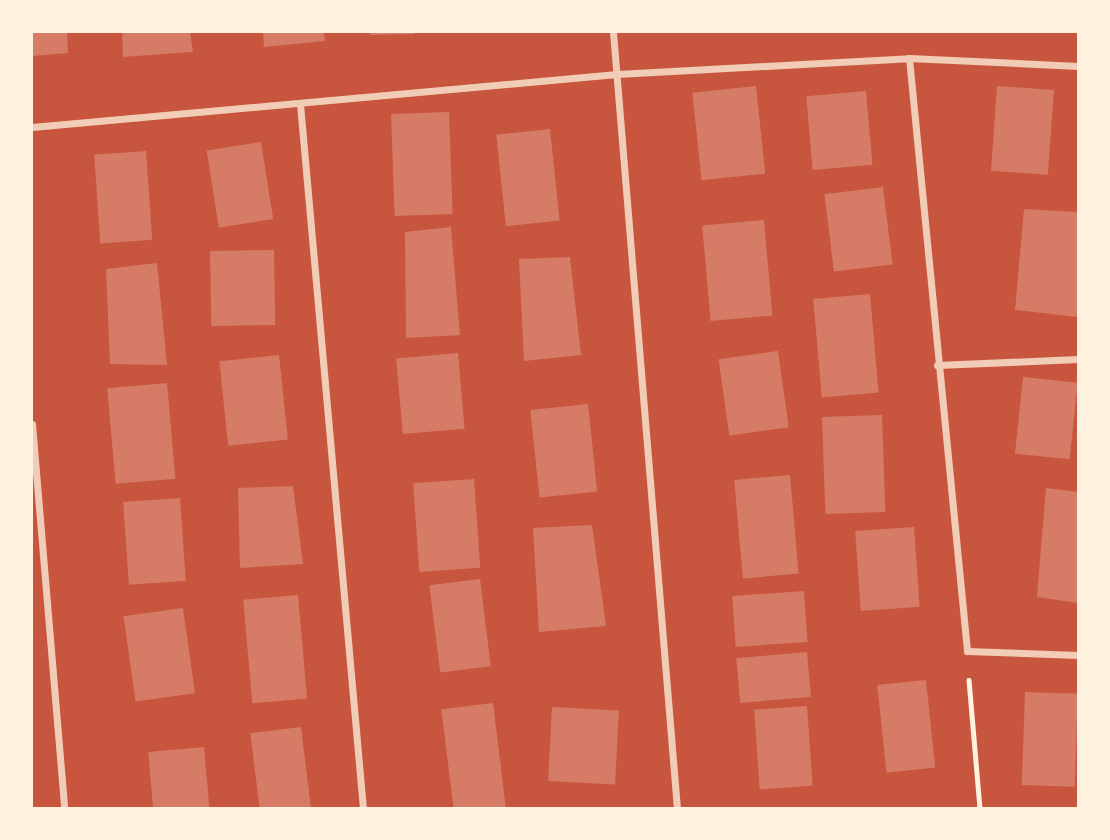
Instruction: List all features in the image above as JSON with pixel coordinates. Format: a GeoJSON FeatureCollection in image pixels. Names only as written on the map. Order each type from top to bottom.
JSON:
{"type":"FeatureCollection","features":[{"type":"Feature","properties":{"kind":"street"},"geometry":{"type":"LineString","coordinates":[[612,32],[677,808]]}},
{"type":"Feature","properties":{"kind":"street"},"geometry":{"type":"LineString","coordinates":[[909,58],[967,651],[1079,655]]}},
{"type":"Feature","properties":{"kind":"street"},"geometry":{"type":"LineString","coordinates":[[32,127],[617,74],[909,58],[1079,66]]}},
{"type":"Feature","properties":{"kind":"street"},"geometry":{"type":"LineString","coordinates":[[300,104],[363,808]]}},
{"type":"Feature","properties":{"kind":"street"},"geometry":{"type":"LineString","coordinates":[[937,365],[1079,359]]}},
{"type":"Feature","properties":{"kind":"street"},"geometry":{"type":"LineString","coordinates":[[32,424],[64,808]]}},
{"type":"Feature","properties":{"kind":"path"},"geometry":{"type":"LineString","coordinates":[[967,651],[980,808]]}},
{"type":"Feature","properties":{"kind":"building"},"geometry":{"type":"Polygon","coordinates":[[[32,32],[67,32],[68,53],[32,56],[32,32]]]}},
{"type":"Feature","properties":{"kind":"building"},"geometry":{"type":"Polygon","coordinates":[[[122,32],[190,32],[193,52],[123,57],[122,32]]]}},
{"type":"Feature","properties":{"kind":"building"},"geometry":{"type":"Polygon","coordinates":[[[263,32],[324,32],[325,41],[264,47],[263,32]]]}},
{"type":"Feature","properties":{"kind":"building"},"geometry":{"type":"Polygon","coordinates":[[[370,32],[413,32],[414,34],[370,35],[370,32]]]}},
{"type":"Feature","properties":{"kind":"building"},"geometry":{"type":"Polygon","coordinates":[[[756,86],[765,174],[702,180],[692,93],[756,86]]]}},
{"type":"Feature","properties":{"kind":"building"},"geometry":{"type":"Polygon","coordinates":[[[997,86],[1054,90],[1048,175],[991,171],[997,86]]]}},
{"type":"Feature","properties":{"kind":"building"},"geometry":{"type":"Polygon","coordinates":[[[866,91],[872,165],[813,170],[806,96],[866,91]]]}},
{"type":"Feature","properties":{"kind":"building"},"geometry":{"type":"Polygon","coordinates":[[[449,112],[453,214],[395,216],[391,114],[449,112]]]}},
{"type":"Feature","properties":{"kind":"building"},"geometry":{"type":"Polygon","coordinates":[[[550,129],[560,220],[506,226],[496,135],[550,129]]]}},
{"type":"Feature","properties":{"kind":"building"},"geometry":{"type":"Polygon","coordinates":[[[261,142],[273,219],[219,228],[207,151],[261,142]]]}},
{"type":"Feature","properties":{"kind":"building"},"geometry":{"type":"Polygon","coordinates":[[[146,151],[152,240],[100,243],[94,155],[146,151]]]}},
{"type":"Feature","properties":{"kind":"building"},"geometry":{"type":"Polygon","coordinates":[[[883,187],[893,264],[834,272],[824,194],[883,187]]]}},
{"type":"Feature","properties":{"kind":"building"},"geometry":{"type":"Polygon","coordinates":[[[1024,209],[1078,212],[1078,317],[1015,310],[1024,209]]]}},
{"type":"Feature","properties":{"kind":"building"},"geometry":{"type":"Polygon","coordinates":[[[764,220],[772,316],[711,321],[702,225],[764,220]]]}},
{"type":"Feature","properties":{"kind":"building"},"geometry":{"type":"Polygon","coordinates":[[[451,227],[460,335],[406,338],[405,232],[451,227]]]}},
{"type":"Feature","properties":{"kind":"building"},"geometry":{"type":"Polygon","coordinates":[[[274,250],[275,325],[211,326],[210,251],[274,250]]]}},
{"type":"Feature","properties":{"kind":"building"},"geometry":{"type":"Polygon","coordinates":[[[570,257],[581,355],[524,361],[519,259],[570,257]]]}},
{"type":"Feature","properties":{"kind":"building"},"geometry":{"type":"Polygon","coordinates":[[[157,263],[167,365],[110,364],[106,269],[157,263]]]}},
{"type":"Feature","properties":{"kind":"building"},"geometry":{"type":"Polygon","coordinates":[[[870,294],[879,393],[822,398],[813,299],[870,294]]]}},
{"type":"Feature","properties":{"kind":"building"},"geometry":{"type":"Polygon","coordinates":[[[778,351],[789,427],[729,436],[719,359],[778,351]]]}},
{"type":"Feature","properties":{"kind":"building"},"geometry":{"type":"Polygon","coordinates":[[[458,353],[465,429],[403,434],[396,358],[458,353]]]}},
{"type":"Feature","properties":{"kind":"building"},"geometry":{"type":"Polygon","coordinates":[[[279,355],[288,440],[228,446],[219,361],[279,355]]]}},
{"type":"Feature","properties":{"kind":"building"},"geometry":{"type":"Polygon","coordinates":[[[1023,377],[1078,383],[1070,459],[1015,454],[1023,377]]]}},
{"type":"Feature","properties":{"kind":"building"},"geometry":{"type":"Polygon","coordinates":[[[167,383],[175,479],[116,484],[107,388],[167,383]]]}},
{"type":"Feature","properties":{"kind":"building"},"geometry":{"type":"Polygon","coordinates":[[[588,404],[597,492],[540,498],[530,410],[588,404]]]}},
{"type":"Feature","properties":{"kind":"building"},"geometry":{"type":"Polygon","coordinates":[[[882,415],[885,512],[825,514],[822,417],[882,415]]]}},
{"type":"Feature","properties":{"kind":"building"},"geometry":{"type":"Polygon","coordinates":[[[790,475],[799,574],[743,579],[734,480],[790,475]]]}},
{"type":"Feature","properties":{"kind":"building"},"geometry":{"type":"Polygon","coordinates":[[[474,479],[480,568],[419,572],[413,483],[474,479]]]}},
{"type":"Feature","properties":{"kind":"building"},"geometry":{"type":"Polygon","coordinates":[[[293,486],[303,564],[240,568],[238,488],[293,486]]]}},
{"type":"Feature","properties":{"kind":"building"},"geometry":{"type":"Polygon","coordinates":[[[1046,488],[1078,492],[1078,603],[1037,597],[1046,488]]]}},
{"type":"Feature","properties":{"kind":"building"},"geometry":{"type":"Polygon","coordinates":[[[180,498],[186,581],[129,585],[123,502],[180,498]]]}},
{"type":"Feature","properties":{"kind":"building"},"geometry":{"type":"Polygon","coordinates":[[[592,525],[606,626],[539,632],[533,528],[592,525]]]}},
{"type":"Feature","properties":{"kind":"building"},"geometry":{"type":"Polygon","coordinates":[[[914,527],[920,607],[861,611],[855,531],[914,527]]]}},
{"type":"Feature","properties":{"kind":"building"},"geometry":{"type":"Polygon","coordinates":[[[480,579],[491,666],[440,673],[429,585],[480,579]]]}},
{"type":"Feature","properties":{"kind":"building"},"geometry":{"type":"Polygon","coordinates":[[[804,591],[808,642],[736,647],[732,596],[804,591]]]}},
{"type":"Feature","properties":{"kind":"building"},"geometry":{"type":"Polygon","coordinates":[[[298,595],[307,699],[252,703],[243,600],[298,595]]]}},
{"type":"Feature","properties":{"kind":"building"},"geometry":{"type":"Polygon","coordinates":[[[183,608],[195,693],[136,702],[124,616],[183,608]]]}},
{"type":"Feature","properties":{"kind":"building"},"geometry":{"type":"Polygon","coordinates":[[[807,652],[811,697],[740,703],[736,658],[807,652]]]}},
{"type":"Feature","properties":{"kind":"building"},"geometry":{"type":"Polygon","coordinates":[[[926,680],[935,768],[886,773],[877,685],[926,680]]]}},
{"type":"Feature","properties":{"kind":"building"},"geometry":{"type":"Polygon","coordinates":[[[1025,692],[1078,694],[1075,787],[1022,785],[1025,692]]]}},
{"type":"Feature","properties":{"kind":"building"},"geometry":{"type":"Polygon","coordinates":[[[493,703],[506,808],[454,808],[441,709],[493,703]]]}},
{"type":"Feature","properties":{"kind":"building"},"geometry":{"type":"Polygon","coordinates":[[[807,706],[813,786],[760,790],[754,710],[807,706]]]}},
{"type":"Feature","properties":{"kind":"building"},"geometry":{"type":"Polygon","coordinates":[[[552,707],[619,711],[615,784],[548,781],[552,707]]]}},
{"type":"Feature","properties":{"kind":"building"},"geometry":{"type":"Polygon","coordinates":[[[301,727],[311,808],[260,808],[250,733],[301,727]]]}},
{"type":"Feature","properties":{"kind":"building"},"geometry":{"type":"Polygon","coordinates":[[[204,747],[209,808],[153,808],[148,752],[204,747]]]}}]}
